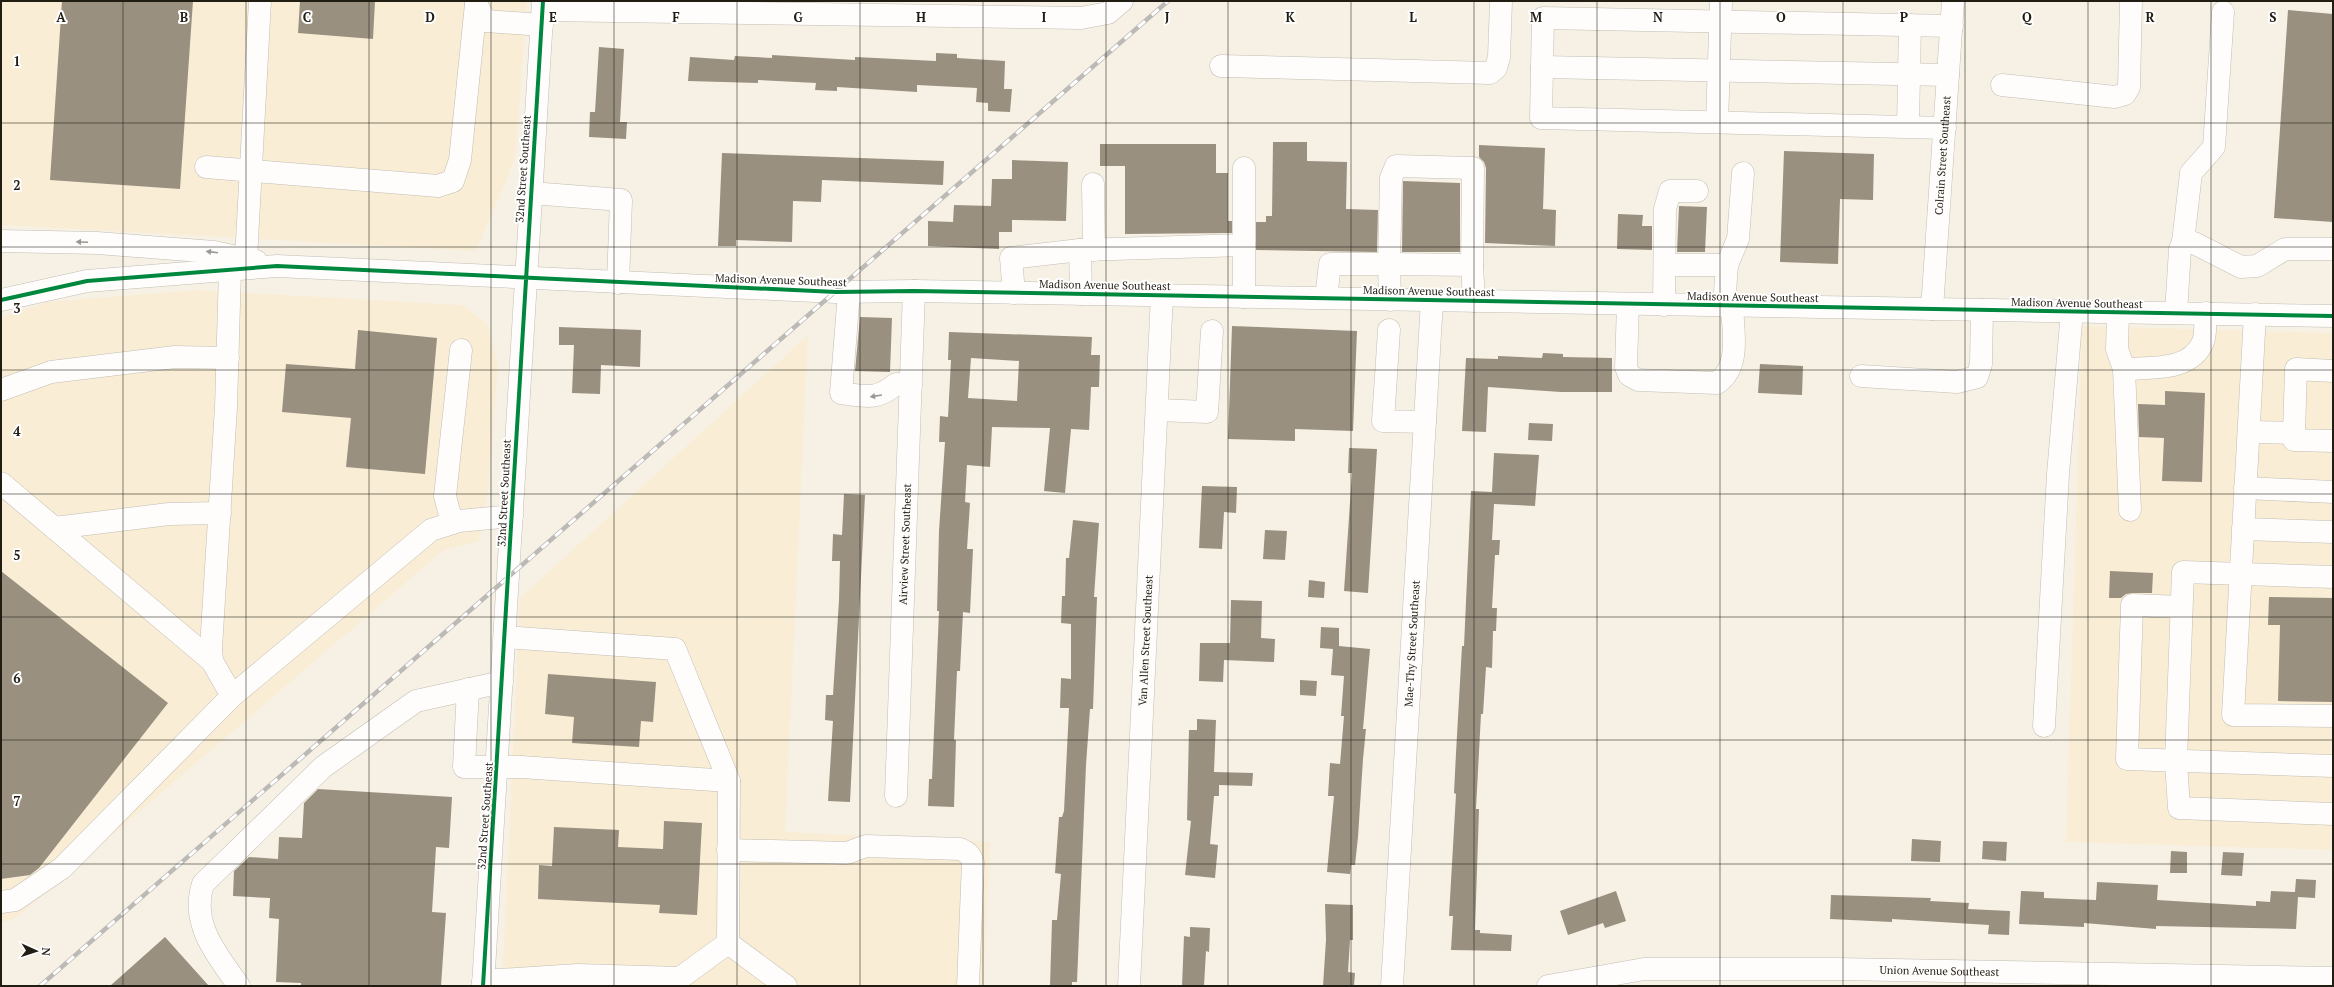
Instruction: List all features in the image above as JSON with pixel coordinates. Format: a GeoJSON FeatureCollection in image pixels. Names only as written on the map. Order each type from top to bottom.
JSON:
{"type":"FeatureCollection","features":[{"type":"Feature","properties":{"kind":"street"},"geometry":{"type":"LineString","coordinates":[[212,661],[228,358],[250,172],[260,1]]}},
{"type":"Feature","properties":{"kind":"street"},"geometry":{"type":"LineString","coordinates":[[477,3],[486,21],[542,12],[899,8],[1081,18],[1108,13],[1122,1]]}},
{"type":"Feature","properties":{"kind":"street"},"geometry":{"type":"LineString","coordinates":[[1221,66],[1490,73],[1496,68],[1499,57],[1501,1]]}},
{"type":"Feature","properties":{"kind":"street"},"geometry":{"type":"LineString","coordinates":[[1717,122],[1720,1]]}},
{"type":"Feature","properties":{"kind":"street","name":"Colrain Street Southeast"},"geometry":{"type":"LineString","coordinates":[[1932,309],[1953,1]]}},
{"type":"Feature","properties":{"kind":"street"},"geometry":{"type":"LineString","coordinates":[[2002,85],[2115,97],[2125,94],[2129,87],[2131,1]]}},
{"type":"Feature","properties":{"kind":"street"},"geometry":{"type":"LineString","coordinates":[[206,167],[250,172],[438,186],[453,181],[460,160],[477,3]]}},
{"type":"Feature","properties":{"kind":"street","name":"32nd Street Southeast"},"geometry":{"type":"LineString","coordinates":[[483,983],[542,12]]}},
{"type":"Feature","properties":{"kind":"street"},"geometry":{"type":"LineString","coordinates":[[2176,313],[2180,249],[2183,242],[2191,174],[2214,148],[2223,12]]}},
{"type":"Feature","properties":{"kind":"street"},"geometry":{"type":"LineString","coordinates":[[1945,128],[1541,118],[1543,18],[1720,23],[1952,26]]}},
{"type":"Feature","properties":{"kind":"street"},"geometry":{"type":"LineString","coordinates":[[1908,126],[1910,25]]}},
{"type":"Feature","properties":{"kind":"street"},"geometry":{"type":"LineString","coordinates":[[1542,67],[1948,75]]}},
{"type":"Feature","properties":{"kind":"street"},"geometry":{"type":"LineString","coordinates":[[1390,300],[1389,264],[1391,178],[1396,166],[1472,168],[1472,265],[1474,301]]}},
{"type":"Feature","properties":{"kind":"street"},"geometry":{"type":"LineString","coordinates":[[1244,168],[1244,297]]}},
{"type":"Feature","properties":{"kind":"street"},"geometry":{"type":"LineString","coordinates":[[1628,304],[1626,367],[1628,375],[1638,380],[1717,383],[1726,378],[1733,358],[1728,306],[1727,265],[1738,239],[1743,173]]}},
{"type":"Feature","properties":{"kind":"street"},"geometry":{"type":"LineString","coordinates":[[1081,294],[1093,184]]}},
{"type":"Feature","properties":{"kind":"street"},"geometry":{"type":"LineString","coordinates":[[1664,304],[1665,209],[1670,191],[1697,190]]}},
{"type":"Feature","properties":{"kind":"street"},"geometry":{"type":"LineString","coordinates":[[531,193],[621,200],[618,283]]}},
{"type":"Feature","properties":{"kind":"street"},"geometry":{"type":"LineString","coordinates":[[1,241],[97,243],[214,252],[238,264]]}},
{"type":"Feature","properties":{"kind":"street"},"geometry":{"type":"LineString","coordinates":[[2183,242],[2194,243],[2241,267],[2257,266],[2285,249],[2333,249]]}},
{"type":"Feature","properties":{"kind":"street"},"geometry":{"type":"LineString","coordinates":[[1014,293],[1011,258],[1087,250],[1244,245]]}},
{"type":"Feature","properties":{"kind":"street","name":"Madison Avenue Southeast"},"geometry":{"type":"LineString","coordinates":[[1,300],[87,281],[238,264],[525,279],[849,292],[914,291],[1162,295],[2333,316]]}},
{"type":"Feature","properties":{"kind":"street"},"geometry":{"type":"LineString","coordinates":[[1326,298],[1330,264],[1472,265]]}},
{"type":"Feature","properties":{"kind":"street"},"geometry":{"type":"LineString","coordinates":[[1665,265],[1727,265]]}},
{"type":"Feature","properties":{"kind":"street","name":"Airview Street Southeast"},"geometry":{"type":"LineString","coordinates":[[896,796],[914,291]]}},
{"type":"Feature","properties":{"kind":"street"},"geometry":{"type":"LineString","coordinates":[[849,292],[841,393],[875,397],[885,394],[896,384],[911,385]]}},
{"type":"Feature","properties":{"kind":"street","name":"Van Allen Street Southeast"},"geometry":{"type":"LineString","coordinates":[[1129,986],[1162,295]]}},
{"type":"Feature","properties":{"kind":"street","name":"Mae-Thy Street Southeast"},"geometry":{"type":"LineString","coordinates":[[1392,986],[1432,300]]}},
{"type":"Feature","properties":{"kind":"street"},"geometry":{"type":"LineString","coordinates":[[1861,376],[1957,382],[1977,377],[1981,364],[1982,310]]}},
{"type":"Feature","properties":{"kind":"street"},"geometry":{"type":"LineString","coordinates":[[2044,726],[2058,474],[2072,311]]}},
{"type":"Feature","properties":{"kind":"street"},"geometry":{"type":"LineString","coordinates":[[2118,312],[2116,349],[2124,369],[2130,510]]}},
{"type":"Feature","properties":{"kind":"street"},"geometry":{"type":"LineString","coordinates":[[2124,369],[2169,366],[2190,359],[2203,341],[2206,314]]}},
{"type":"Feature","properties":{"kind":"street"},"geometry":{"type":"LineString","coordinates":[[2255,314],[2243,529],[2239,574],[2233,715],[2333,716]]}},
{"type":"Feature","properties":{"kind":"street"},"geometry":{"type":"LineString","coordinates":[[1389,330],[1383,421],[1425,422]]}},
{"type":"Feature","properties":{"kind":"street"},"geometry":{"type":"LineString","coordinates":[[1157,410],[1207,412],[1212,331]]}},
{"type":"Feature","properties":{"kind":"street"},"geometry":{"type":"LineString","coordinates":[[452,523],[445,496],[460,350]]}},
{"type":"Feature","properties":{"kind":"street"},"geometry":{"type":"LineString","coordinates":[[1,390],[50,372],[175,357],[228,358]]}},
{"type":"Feature","properties":{"kind":"street"},"geometry":{"type":"LineString","coordinates":[[2333,371],[2296,369],[2294,433],[2294,440],[2333,441]]}},
{"type":"Feature","properties":{"kind":"street"},"geometry":{"type":"LineString","coordinates":[[2248,432],[2294,433]]}},
{"type":"Feature","properties":{"kind":"street"},"geometry":{"type":"LineString","coordinates":[[1,483],[212,661],[232,696]]}},
{"type":"Feature","properties":{"kind":"street"},"geometry":{"type":"LineString","coordinates":[[2245,488],[2333,492]]}},
{"type":"Feature","properties":{"kind":"street"},"geometry":{"type":"LineString","coordinates":[[54,528],[169,514],[220,513]]}},
{"type":"Feature","properties":{"kind":"street"},"geometry":{"type":"LineString","coordinates":[[1,902],[15,900],[62,868],[232,696],[431,530],[460,521],[512,516]]}},
{"type":"Feature","properties":{"kind":"street"},"geometry":{"type":"LineString","coordinates":[[2243,529],[2333,532]]}},
{"type":"Feature","properties":{"kind":"street"},"geometry":{"type":"LineString","coordinates":[[2333,577],[2183,572],[2176,761],[2180,808],[2333,814]]}},
{"type":"Feature","properties":{"kind":"street"},"geometry":{"type":"LineString","coordinates":[[2182,607],[2132,605],[2127,759],[2333,766]]}},
{"type":"Feature","properties":{"kind":"street"},"geometry":{"type":"LineString","coordinates":[[504,637],[674,649],[729,781],[728,943]]}},
{"type":"Feature","properties":{"kind":"street"},"geometry":{"type":"LineString","coordinates":[[239,986],[214,950],[201,925],[199,897],[203,884],[323,767],[416,701],[502,682]]}},
{"type":"Feature","properties":{"kind":"street"},"geometry":{"type":"LineString","coordinates":[[468,689],[464,766],[497,766],[729,781]]}},
{"type":"Feature","properties":{"kind":"street"},"geometry":{"type":"LineString","coordinates":[[728,850],[847,853],[866,846],[960,849],[966,851],[971,855],[973,862],[968,986]]}},
{"type":"Feature","properties":{"kind":"street"},"geometry":{"type":"LineString","coordinates":[[483,983],[578,975],[680,978],[728,943]]}},
{"type":"Feature","properties":{"kind":"street"},"geometry":{"type":"LineString","coordinates":[[728,943],[786,986]]}},
{"type":"Feature","properties":{"kind":"street","name":"Union Avenue Southeast"},"geometry":{"type":"LineString","coordinates":[[1548,986],[1644,969],[1844,970],[2333,978]]}},
{"type":"Feature","properties":{"kind":"street"},"geometry":{"type":"LineString","coordinates":[[1392,986],[1406,986]]}},
{"type":"Feature","properties":{"kind":"shaded area"},"geometry":{"type":"Polygon","coordinates":[[[1,1],[527,1],[515,160],[476,251],[1,225],[1,1]]]}},
{"type":"Feature","properties":{"kind":"shaded area"},"geometry":{"type":"Polygon","coordinates":[[[195,290],[463,305],[487,324],[498,365],[488,489],[479,541],[444,550],[16,918],[1,923],[1,317],[48,302],[195,290]]]}},
{"type":"Feature","properties":{"kind":"shaded area"},"geometry":{"type":"Polygon","coordinates":[[[2082,326],[2333,333],[2333,850],[2066,842],[2082,326]]]}},
{"type":"Feature","properties":{"kind":"shaded area"},"geometry":{"type":"Polygon","coordinates":[[[808,335],[785,832],[990,842],[983,986],[502,986],[520,598],[808,335]]]}},
{"type":"Feature","properties":{"kind":"building"},"geometry":{"type":"Polygon","coordinates":[[[62,1],[193,1],[180,189],[50,180],[62,1]]]}},
{"type":"Feature","properties":{"kind":"building"},"geometry":{"type":"Polygon","coordinates":[[[300,1],[375,1],[373,39],[298,33],[300,1]]]}},
{"type":"Feature","properties":{"kind":"building"},"geometry":{"type":"Polygon","coordinates":[[[2288,10],[2333,14],[2333,222],[2274,218],[2288,10]]]}},
{"type":"Feature","properties":{"kind":"building"},"geometry":{"type":"Polygon","coordinates":[[[599,47],[624,49],[620,122],[627,122],[626,139],[589,137],[590,112],[595,112],[599,47]]]}},
{"type":"Feature","properties":{"kind":"building"},"geometry":{"type":"Polygon","coordinates":[[[936,53],[957,54],[957,58],[1005,61],[1004,89],[1012,89],[1010,112],[988,111],[988,103],[976,102],[977,88],[917,85],[917,92],[837,87],[837,91],[815,90],[816,83],[758,80],[758,83],[688,81],[690,57],[734,60],[735,56],[772,58],[772,55],[855,60],[855,57],[936,61],[936,53]]]}},
{"type":"Feature","properties":{"kind":"building"},"geometry":{"type":"Polygon","coordinates":[[[1273,142],[1307,142],[1307,161],[1347,162],[1346,209],[1378,210],[1377,252],[1256,250],[1256,222],[1266,222],[1266,216],[1272,216],[1273,142]]]}},
{"type":"Feature","properties":{"kind":"building"},"geometry":{"type":"Polygon","coordinates":[[[1100,144],[1216,144],[1216,173],[1228,173],[1228,221],[1232,221],[1232,233],[1125,234],[1125,166],[1100,166],[1100,144]]]}},
{"type":"Feature","properties":{"kind":"building"},"geometry":{"type":"Polygon","coordinates":[[[1479,145],[1545,148],[1543,209],[1556,210],[1555,246],[1485,243],[1486,168],[1484,162],[1479,157],[1479,145]]]}},
{"type":"Feature","properties":{"kind":"building"},"geometry":{"type":"Polygon","coordinates":[[[1784,151],[1874,154],[1873,200],[1840,199],[1838,264],[1780,262],[1784,151]]]}},
{"type":"Feature","properties":{"kind":"building"},"geometry":{"type":"Polygon","coordinates":[[[722,153],[944,161],[943,185],[822,180],[821,202],[793,201],[792,242],[736,240],[736,246],[718,246],[722,153]]]}},
{"type":"Feature","properties":{"kind":"building"},"geometry":{"type":"Polygon","coordinates":[[[1012,160],[1068,162],[1066,221],[1012,220],[1012,232],[999,232],[999,249],[928,246],[928,221],[953,222],[954,205],[991,206],[992,179],[1012,179],[1012,160]]]}},
{"type":"Feature","properties":{"kind":"building"},"geometry":{"type":"Polygon","coordinates":[[[1403,181],[1460,183],[1460,252],[1402,252],[1403,181]]]}},
{"type":"Feature","properties":{"kind":"building"},"geometry":{"type":"Polygon","coordinates":[[[1679,206],[1707,207],[1705,252],[1677,252],[1679,206]]]}},
{"type":"Feature","properties":{"kind":"building"},"geometry":{"type":"Polygon","coordinates":[[[1618,214],[1643,215],[1642,226],[1652,226],[1652,250],[1617,249],[1618,214]]]}},
{"type":"Feature","properties":{"kind":"building"},"geometry":{"type":"Polygon","coordinates":[[[860,317],[892,318],[890,372],[855,371],[860,317]]]}},
{"type":"Feature","properties":{"kind":"building"},"geometry":{"type":"Polygon","coordinates":[[[1232,326],[1357,331],[1353,431],[1295,429],[1295,441],[1228,439],[1232,326]]]}},
{"type":"Feature","properties":{"kind":"building"},"geometry":{"type":"Polygon","coordinates":[[[559,327],[641,330],[640,367],[601,365],[600,394],[572,393],[574,345],[559,345],[559,327]]]}},
{"type":"Feature","properties":{"kind":"building"},"geometry":{"type":"Polygon","coordinates":[[[358,330],[437,338],[425,474],[346,467],[351,418],[282,412],[286,364],[355,369],[358,330]]]}},
{"type":"Feature","properties":{"kind":"building"},"geometry":{"type":"Polygon","coordinates":[[[949,332],[1092,337],[1091,355],[1100,355],[1099,387],[1091,387],[1089,430],[1071,429],[1065,493],[1044,491],[1050,428],[992,427],[990,467],[967,465],[965,502],[970,503],[967,549],[973,549],[970,613],[963,612],[960,671],[957,671],[954,740],[956,740],[954,807],[928,806],[929,779],[932,779],[939,611],[937,611],[939,531],[945,442],[939,442],[940,416],[948,417],[951,360],[948,360],[949,332]],[[971,358],[968,398],[1017,401],[1019,361],[971,358]]]}},
{"type":"Feature","properties":{"kind":"building"},"geometry":{"type":"Polygon","coordinates":[[[1543,353],[1563,354],[1563,357],[1612,358],[1612,392],[1561,392],[1488,387],[1486,432],[1462,431],[1466,358],[1498,359],[1498,356],[1542,358],[1543,353]]]}},
{"type":"Feature","properties":{"kind":"building"},"geometry":{"type":"Polygon","coordinates":[[[1760,364],[1803,366],[1802,395],[1758,393],[1760,364]]]}},
{"type":"Feature","properties":{"kind":"building"},"geometry":{"type":"Polygon","coordinates":[[[2165,391],[2205,393],[2202,482],[2162,481],[2164,438],[2139,437],[2138,404],[2165,405],[2165,391]]]}},
{"type":"Feature","properties":{"kind":"building"},"geometry":{"type":"Polygon","coordinates":[[[1529,423],[1553,424],[1552,441],[1528,440],[1529,423]]]}},
{"type":"Feature","properties":{"kind":"building"},"geometry":{"type":"Polygon","coordinates":[[[1349,448],[1377,449],[1368,593],[1344,591],[1352,473],[1348,473],[1349,448]]]}},
{"type":"Feature","properties":{"kind":"building"},"geometry":{"type":"Polygon","coordinates":[[[1494,453],[1539,455],[1535,506],[1494,504],[1492,540],[1500,540],[1499,555],[1495,555],[1492,608],[1497,608],[1496,631],[1493,631],[1492,668],[1486,667],[1483,714],[1481,714],[1476,809],[1479,809],[1475,930],[1480,930],[1480,933],[1512,935],[1511,951],[1451,950],[1453,916],[1449,916],[1456,794],[1454,793],[1462,646],[1464,646],[1471,491],[1492,492],[1494,453]]]}},
{"type":"Feature","properties":{"kind":"building"},"geometry":{"type":"Polygon","coordinates":[[[1202,486],[1237,487],[1236,513],[1224,512],[1222,549],[1199,548],[1202,486]]]}},
{"type":"Feature","properties":{"kind":"building"},"geometry":{"type":"Polygon","coordinates":[[[844,494],[865,495],[850,802],[828,801],[833,721],[825,720],[826,695],[833,695],[839,600],[840,561],[832,561],[833,534],[842,535],[844,494]]]}},
{"type":"Feature","properties":{"kind":"building"},"geometry":{"type":"Polygon","coordinates":[[[1073,520],[1099,523],[1094,597],[1097,597],[1093,709],[1090,709],[1086,765],[1077,982],[1072,982],[1072,986],[1050,986],[1052,920],[1057,920],[1061,874],[1055,873],[1059,817],[1062,817],[1064,811],[1069,708],[1060,708],[1061,678],[1071,679],[1071,624],[1061,623],[1062,596],[1065,596],[1066,558],[1069,558],[1073,520]]]}},
{"type":"Feature","properties":{"kind":"building"},"geometry":{"type":"Polygon","coordinates":[[[1265,530],[1287,531],[1285,560],[1263,559],[1265,530]]]}},
{"type":"Feature","properties":{"kind":"building"},"geometry":{"type":"Polygon","coordinates":[[[1,571],[168,703],[39,868],[30,875],[1,879],[1,571]]]}},
{"type":"Feature","properties":{"kind":"building"},"geometry":{"type":"Polygon","coordinates":[[[2110,571],[2153,573],[2152,593],[2133,593],[2126,594],[2121,598],[2109,598],[2110,571]]]}},
{"type":"Feature","properties":{"kind":"building"},"geometry":{"type":"Polygon","coordinates":[[[1309,580],[1325,582],[1324,598],[1308,597],[1309,580]]]}},
{"type":"Feature","properties":{"kind":"building"},"geometry":{"type":"Polygon","coordinates":[[[2269,597],[2333,598],[2333,702],[2278,701],[2280,625],[2268,625],[2269,597]]]}},
{"type":"Feature","properties":{"kind":"building"},"geometry":{"type":"Polygon","coordinates":[[[1231,600],[1262,601],[1261,638],[1275,639],[1274,662],[1224,660],[1223,682],[1199,681],[1200,643],[1230,643],[1231,600]]]}},
{"type":"Feature","properties":{"kind":"building"},"geometry":{"type":"Polygon","coordinates":[[[1321,627],[1339,628],[1339,646],[1370,649],[1363,729],[1366,729],[1358,837],[1355,865],[1351,865],[1350,874],[1327,872],[1334,796],[1328,796],[1330,763],[1340,764],[1344,716],[1341,716],[1344,676],[1331,675],[1333,649],[1320,648],[1321,627]]]}},
{"type":"Feature","properties":{"kind":"building"},"geometry":{"type":"Polygon","coordinates":[[[548,674],[656,682],[653,722],[641,721],[639,747],[572,743],[574,717],[545,714],[548,674]]]}},
{"type":"Feature","properties":{"kind":"building"},"geometry":{"type":"Polygon","coordinates":[[[1300,680],[1317,681],[1316,696],[1300,695],[1300,680]]]}},
{"type":"Feature","properties":{"kind":"building"},"geometry":{"type":"Polygon","coordinates":[[[1197,719],[1216,720],[1214,772],[1253,773],[1252,786],[1219,785],[1219,796],[1214,796],[1210,844],[1218,845],[1215,878],[1185,875],[1191,821],[1187,820],[1189,730],[1197,730],[1197,719]]]}},
{"type":"Feature","properties":{"kind":"building"},"geometry":{"type":"Polygon","coordinates":[[[318,789],[452,797],[449,848],[436,847],[432,912],[446,913],[441,986],[301,986],[301,983],[276,982],[279,919],[269,918],[270,898],[233,896],[234,871],[249,857],[278,859],[279,837],[302,838],[304,803],[318,789]]]}},
{"type":"Feature","properties":{"kind":"building"},"geometry":{"type":"Polygon","coordinates":[[[664,821],[702,823],[697,915],[659,913],[660,905],[538,899],[539,865],[552,866],[554,827],[619,830],[618,847],[663,849],[664,821]]]}},
{"type":"Feature","properties":{"kind":"building"},"geometry":{"type":"Polygon","coordinates":[[[1912,839],[1941,841],[1940,862],[1911,861],[1912,839]]]}},
{"type":"Feature","properties":{"kind":"building"},"geometry":{"type":"Polygon","coordinates":[[[1983,841],[2007,842],[2006,861],[1982,859],[1983,841]]]}},
{"type":"Feature","properties":{"kind":"building"},"geometry":{"type":"Polygon","coordinates":[[[2171,851],[2187,852],[2187,873],[2170,873],[2171,851]]]}},
{"type":"Feature","properties":{"kind":"building"},"geometry":{"type":"Polygon","coordinates":[[[2223,852],[2244,853],[2242,876],[2221,875],[2223,852]]]}},
{"type":"Feature","properties":{"kind":"building"},"geometry":{"type":"Polygon","coordinates":[[[2296,879],[2316,880],[2315,898],[2298,897],[2296,929],[2156,926],[2156,929],[2084,923],[2084,927],[2019,924],[2021,891],[2044,892],[2044,898],[2096,900],[2097,882],[2158,885],[2157,900],[2256,906],[2256,901],[2270,902],[2271,891],[2295,892],[2296,879]]]}},
{"type":"Feature","properties":{"kind":"building"},"geometry":{"type":"Polygon","coordinates":[[[1616,891],[1626,921],[1605,928],[1603,923],[1568,935],[1560,911],[1616,891]]]}},
{"type":"Feature","properties":{"kind":"building"},"geometry":{"type":"Polygon","coordinates":[[[1831,895],[1931,898],[1930,901],[1969,903],[1968,909],[2010,911],[2009,935],[1988,934],[1989,925],[1892,919],[1892,922],[1830,919],[1831,895]]]}},
{"type":"Feature","properties":{"kind":"building"},"geometry":{"type":"Polygon","coordinates":[[[1325,904],[1353,905],[1353,940],[1350,940],[1348,972],[1355,973],[1354,986],[1323,986],[1326,940],[1325,904]]]}},
{"type":"Feature","properties":{"kind":"building"},"geometry":{"type":"Polygon","coordinates":[[[1190,927],[1210,928],[1209,952],[1206,951],[1204,986],[1182,986],[1184,936],[1190,937],[1190,927]]]}},
{"type":"Feature","properties":{"kind":"building"},"geometry":{"type":"Polygon","coordinates":[[[165,937],[209,986],[110,986],[165,937]]]}},
{"type":"Feature","properties":{"kind":"railway"},"geometry":{"type":"LineString","coordinates":[[40,986],[1168,1]]}},
{"type":"Feature","properties":{"kind":"cycle path"},"geometry":{"type":"LineString","coordinates":[[483,986],[543,1]]}},
{"type":"Feature","properties":{"kind":"cycle path"},"geometry":{"type":"LineString","coordinates":[[1,300],[87,281],[277,266],[836,292],[914,291],[2333,316]]}}]}
